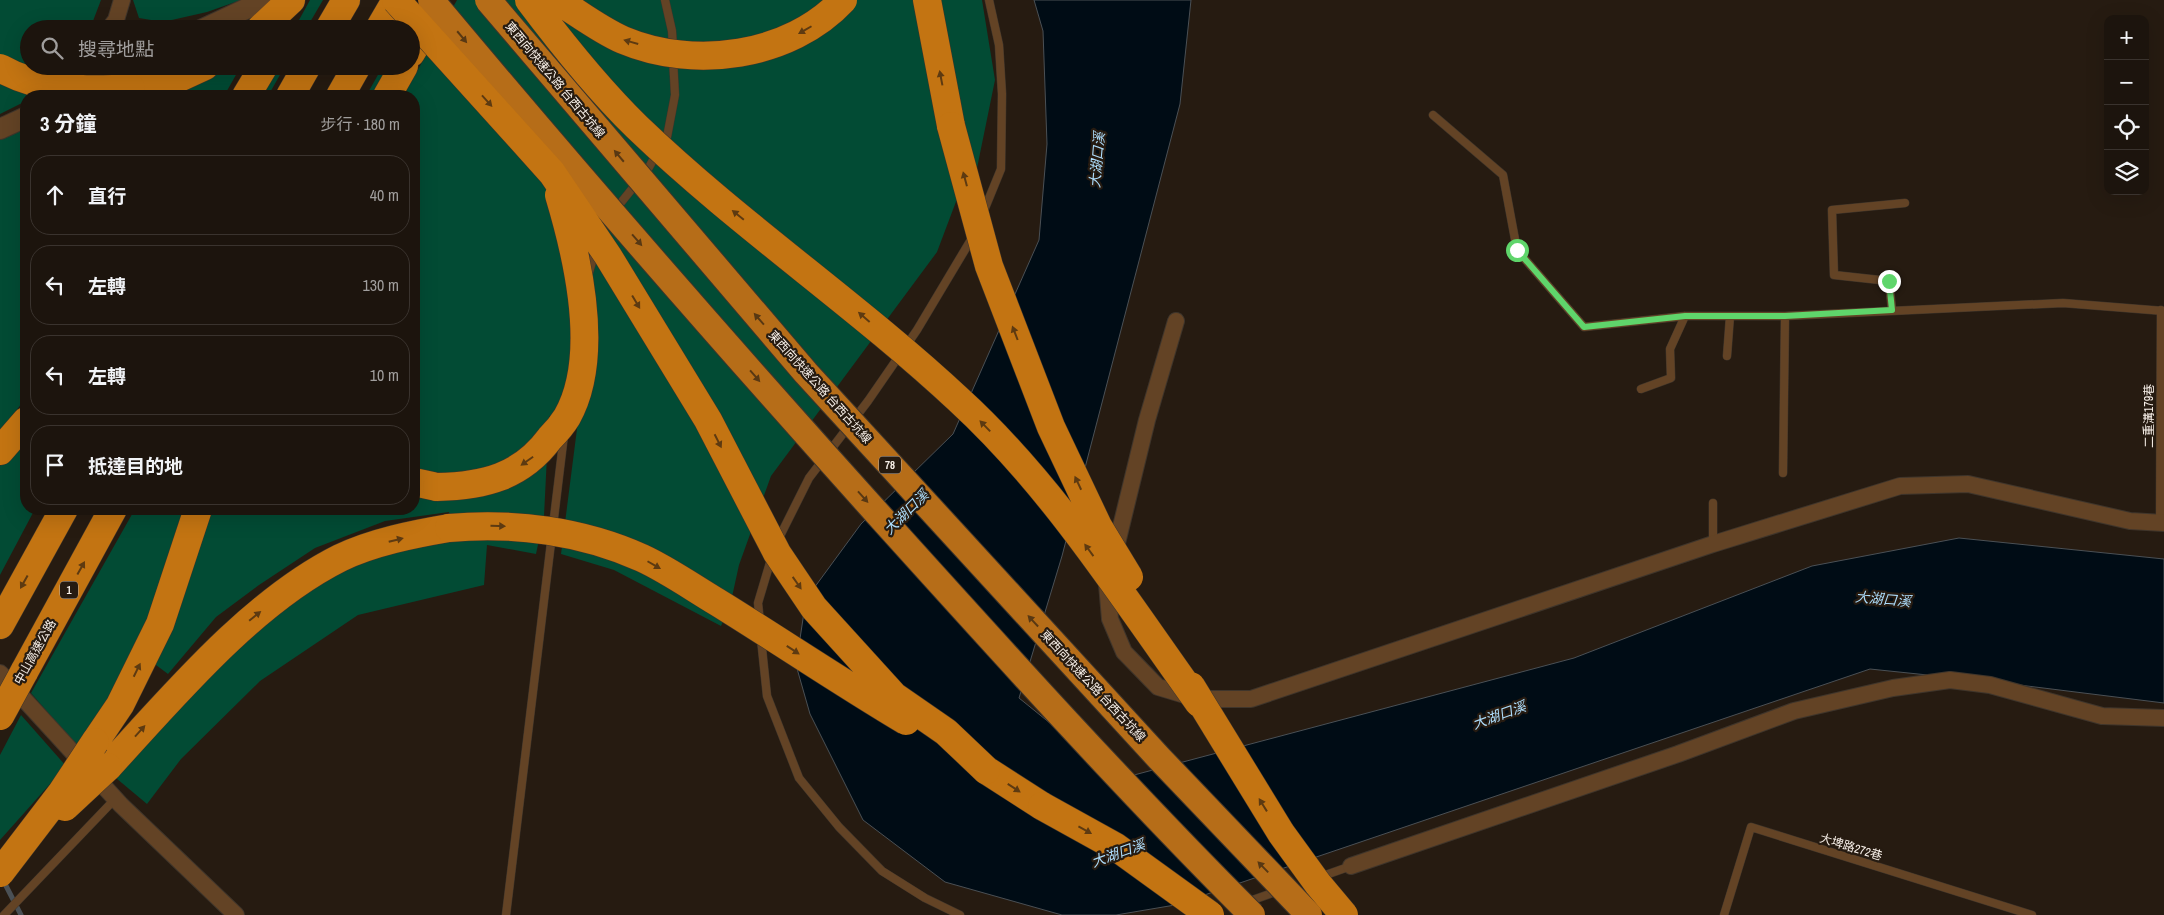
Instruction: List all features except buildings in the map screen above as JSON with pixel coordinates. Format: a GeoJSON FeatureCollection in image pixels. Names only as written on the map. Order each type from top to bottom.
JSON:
{"type":"FeatureCollection","features":[{"type":"Feature","properties":{"kind":"highway"},"geometry":{"type":"LineString","coordinates":[[270,20],[291,0]]}},
{"type":"Feature","properties":{"kind":"highway"},"geometry":{"type":"LineString","coordinates":[[291,20],[302,0]]}},
{"type":"Feature","properties":{"kind":"highway"},"geometry":{"type":"LineString","coordinates":[[334,20],[346,0]]}},
{"type":"Feature","properties":{"kind":"highway"},"geometry":{"type":"LineString","coordinates":[[384,20],[396,0],[414,20]]}},
{"type":"Feature","properties":{"kind":"highway"},"geometry":{"type":"LineString","coordinates":[[431,0],[780,405],[965,611],[1194,857],[1224,913]]}},
{"type":"Feature","properties":{"kind":"highway"},"geometry":{"type":"LineString","coordinates":[[420,40],[442,0]]}},
{"type":"Feature","properties":{"kind":"highway","name":"東西向快速公路 台西古坑線"},"geometry":{"type":"LineString","coordinates":[[488,0],[806,373],[1146,743],[1309,915]]}},
{"type":"Feature","properties":{"kind":"highway"},"geometry":{"type":"LineString","coordinates":[[529,0],[559,40],[636,126],[726,205],[853,307],[960,400],[1027,469],[1079,536],[1200,703],[1281,833],[1318,884],[1344,915]]}},
{"type":"Feature","properties":{"kind":"highway"},"geometry":{"type":"LineString","coordinates":[[557,0],[622,40],[670,53],[707,54],[746,52],[803,32],[832,12],[843,0]]}},
{"type":"Feature","properties":{"kind":"highway"},"geometry":{"type":"LineString","coordinates":[[927,0],[951,126],[989,266],[1052,427],[1098,526],[1164,634],[1200,703]]}},
{"type":"Feature","properties":{"kind":"highway"},"geometry":{"type":"LineString","coordinates":[[420,26],[552,172],[608,256],[703,412],[776,553],[814,608],[894,696],[946,732],[986,770]]}},
{"type":"Feature","properties":{"kind":"highway"},"geometry":{"type":"LineString","coordinates":[[0,68],[11,75],[43,85],[70,90],[131,88],[185,75]]}},
{"type":"Feature","properties":{"kind":"highway"},"geometry":{"type":"LineString","coordinates":[[250,90],[259,75]]}},
{"type":"Feature","properties":{"kind":"highway"},"geometry":{"type":"LineString","coordinates":[[293,90],[302,75]]}},
{"type":"Feature","properties":{"kind":"highway"},"geometry":{"type":"LineString","coordinates":[[343,90],[352,75]]}},
{"type":"Feature","properties":{"kind":"highway"},"geometry":{"type":"LineString","coordinates":[[390,90],[399,75]]}},
{"type":"Feature","properties":{"kind":"highway"},"geometry":{"type":"LineString","coordinates":[[398,90],[404,75]]}},
{"type":"Feature","properties":{"kind":"highway"},"geometry":{"type":"LineString","coordinates":[[426,484],[470,486],[506,476],[539,453],[567,417],[583,372],[585,348],[583,310],[567,221],[552,172]]}},
{"type":"Feature","properties":{"kind":"highway"},"geometry":{"type":"LineString","coordinates":[[0,451],[20,428]]}},
{"type":"Feature","properties":{"kind":"highway"},"geometry":{"type":"LineString","coordinates":[[0,625],[61,515]]}},
{"type":"Feature","properties":{"kind":"highway","name":"中山高速公路"},"geometry":{"type":"LineString","coordinates":[[0,716],[12,672],[109,515]]}},
{"type":"Feature","properties":{"kind":"highway"},"geometry":{"type":"LineString","coordinates":[[0,873],[62,792],[120,705],[160,624],[196,515]]}},
{"type":"Feature","properties":{"kind":"highway"},"geometry":{"type":"LineString","coordinates":[[0,879],[45,826],[108,767],[242,627],[292,586],[341,558],[388,542],[449,528],[476,526],[538,528],[596,542],[642,558],[742,618],[1042,806],[1116,847],[1224,913]]}},
{"type":"Feature","properties":{"kind":"street"},"geometry":{"type":"LineString","coordinates":[[116,20],[122,0]]}},
{"type":"Feature","properties":{"kind":"street"},"geometry":{"type":"LineString","coordinates":[[222,20],[265,0]]}},
{"type":"Feature","properties":{"kind":"street"},"geometry":{"type":"LineString","coordinates":[[60,90],[72,75]]}},
{"type":"Feature","properties":{"kind":"street"},"geometry":{"type":"LineString","coordinates":[[78,90],[107,75]]}},
{"type":"Feature","properties":{"kind":"street"},"geometry":{"type":"LineString","coordinates":[[0,129],[20,120]]}},
{"type":"Feature","properties":{"kind":"street"},"geometry":{"type":"LineString","coordinates":[[1176,322],[1146,420],[1107,584],[1110,619],[1124,652],[1158,687],[1198,699],[1251,699],[1713,544],[1900,486],[1968,484],[2130,521],[2162,523]]}},
{"type":"Feature","properties":{"kind":"street"},"geometry":{"type":"LineString","coordinates":[[12,672],[115,799],[236,915]]}},
{"type":"Feature","properties":{"kind":"street"},"geometry":{"type":"LineString","coordinates":[[1351,866],[1678,754],[1794,712],[1893,688],[1950,680],[1990,684],[2102,716],[2164,718]]}},
{"type":"Feature","properties":{"kind":"lane"},"geometry":{"type":"LineString","coordinates":[[607,219],[648,169],[667,137],[675,95],[672,31],[666,0]]}},
{"type":"Feature","properties":{"kind":"lane"},"geometry":{"type":"LineString","coordinates":[[960,915],[925,898],[882,871],[840,827],[799,778],[767,696],[758,603],[769,562],[784,523],[809,478],[868,401],[917,330],[970,243],[1001,169],[1002,94],[999,44],[989,0]]}},
{"type":"Feature","properties":{"kind":"lane"},"geometry":{"type":"LineString","coordinates":[[1433,115],[1504,175],[1517,250],[1584,327],[1685,316],[1785,316],[2063,303],[2162,310]]}},
{"type":"Feature","properties":{"kind":"lane"},"geometry":{"type":"LineString","coordinates":[[1892,310],[1889,281],[1834,276],[1832,210],[1905,203]]}},
{"type":"Feature","properties":{"kind":"lane"},"geometry":{"type":"LineString","coordinates":[[575,342],[585,289],[602,226]]}},
{"type":"Feature","properties":{"kind":"lane","name":"二重溝179巷"},"geometry":{"type":"LineString","coordinates":[[2162,310],[2162,523]]}},
{"type":"Feature","properties":{"kind":"lane"},"geometry":{"type":"LineString","coordinates":[[1641,389],[1670,378],[1670,349],[1685,316]]}},
{"type":"Feature","properties":{"kind":"lane"},"geometry":{"type":"LineString","coordinates":[[1727,356],[1730,316]]}},
{"type":"Feature","properties":{"kind":"lane"},"geometry":{"type":"LineString","coordinates":[[1783,474],[1785,316]]}},
{"type":"Feature","properties":{"kind":"lane"},"geometry":{"type":"LineString","coordinates":[[506,915],[570,382]]}},
{"type":"Feature","properties":{"kind":"lane"},"geometry":{"type":"LineString","coordinates":[[1713,503],[1713,544]]}},
{"type":"Feature","properties":{"kind":"lane"},"geometry":{"type":"LineString","coordinates":[[4,915],[115,799]]}},
{"type":"Feature","properties":{"kind":"lane","name":"大埤路272巷"},"geometry":{"type":"LineString","coordinates":[[1724,915],[1751,827],[2032,915]]}},
{"type":"Feature","properties":{"kind":"lane"},"geometry":{"type":"LineString","coordinates":[[1304,882],[1351,866]]}},
{"type":"Feature","properties":{"kind":"lane"},"geometry":{"type":"LineString","coordinates":[[1224,913],[1294,886]]}},
{"type":"Feature","properties":{"kind":"green space"},"geometry":{"type":"Polygon","coordinates":[[[0,0],[101,0],[93,20],[20,20],[20,75],[50,75],[38,90],[20,90],[20,104],[0,114],[0,0]]]}},
{"type":"Feature","properties":{"kind":"green space"},"geometry":{"type":"Polygon","coordinates":[[[133,0],[241,0],[207,12],[172,20],[139,18],[133,0]]]}},
{"type":"Feature","properties":{"kind":"green space"},"geometry":{"type":"Polygon","coordinates":[[[310,0],[323,0],[311,20],[299,20],[310,0]]]}},
{"type":"Feature","properties":{"kind":"green space"},"geometry":{"type":"Polygon","coordinates":[[[457,0],[919,0],[957,199],[937,252],[771,476],[739,565],[730,606],[721,626],[614,570],[561,554],[578,421],[549,416],[544,516],[536,554],[487,545],[484,585],[358,615],[260,681],[181,759],[147,804],[104,768],[298,579],[450,534],[449,512],[385,521],[315,548],[259,585],[216,617],[168,674],[152,662],[206,515],[420,515],[420,494],[432,498],[438,473],[420,472],[420,90],[406,90],[415,75],[420,75],[420,66],[457,0]]]}},
{"type":"Feature","properties":{"kind":"green space"},"geometry":{"type":"Polygon","coordinates":[[[936,0],[982,0],[995,80],[976,173],[959,123],[936,0]]]}},
{"type":"Feature","properties":{"kind":"green space"},"geometry":{"type":"Polygon","coordinates":[[[113,75],[236,75],[227,90],[86,90],[113,75]]]}},
{"type":"Feature","properties":{"kind":"green space"},"geometry":{"type":"Polygon","coordinates":[[[269,75],[280,75],[271,90],[260,90],[269,75]]]}},
{"type":"Feature","properties":{"kind":"green space"},"geometry":{"type":"Polygon","coordinates":[[[378,75],[384,75],[377,90],[369,90],[378,75]]]}},
{"type":"Feature","properties":{"kind":"green space"},"geometry":{"type":"Polygon","coordinates":[[[20,128],[20,406],[0,431],[0,139],[20,128]]]}},
{"type":"Feature","properties":{"kind":"green space"},"geometry":{"type":"Polygon","coordinates":[[[20,443],[20,515],[32,515],[0,575],[0,466],[20,443]]]}},
{"type":"Feature","properties":{"kind":"green space"},"geometry":{"type":"Polygon","coordinates":[[[132,515],[186,515],[143,639],[109,703],[77,746],[31,693],[132,515]]]}},
{"type":"Feature","properties":{"kind":"green space"},"geometry":{"type":"Polygon","coordinates":[[[21,715],[66,766],[0,840],[0,755],[21,715]]]}},
{"type":"Feature","properties":{"kind":"water","name":"大湖口溪"},"geometry":{"type":"Polygon","coordinates":[[[1034,0],[1191,0],[1180,104],[1062,556],[1019,698],[1119,779],[1574,658],[1812,566],[1959,538],[2164,559],[2164,703],[1870,669],[1175,905],[1116,915],[1062,915],[945,882],[863,820],[810,714],[796,665],[806,599],[861,524],[953,434],[1039,240],[1047,144],[1043,31],[1034,0]]]}},
{"type":"Feature","properties":{"kind":"waterway"},"geometry":{"type":"LineString","coordinates":[[3,880],[21,915]]}},
{"type":"Feature","properties":{"kind":"route"},"geometry":{"type":"LineString","coordinates":[[1517,250],[1584,327],[1685,316],[1785,316],[1892,310],[1889,281]]}}]}
